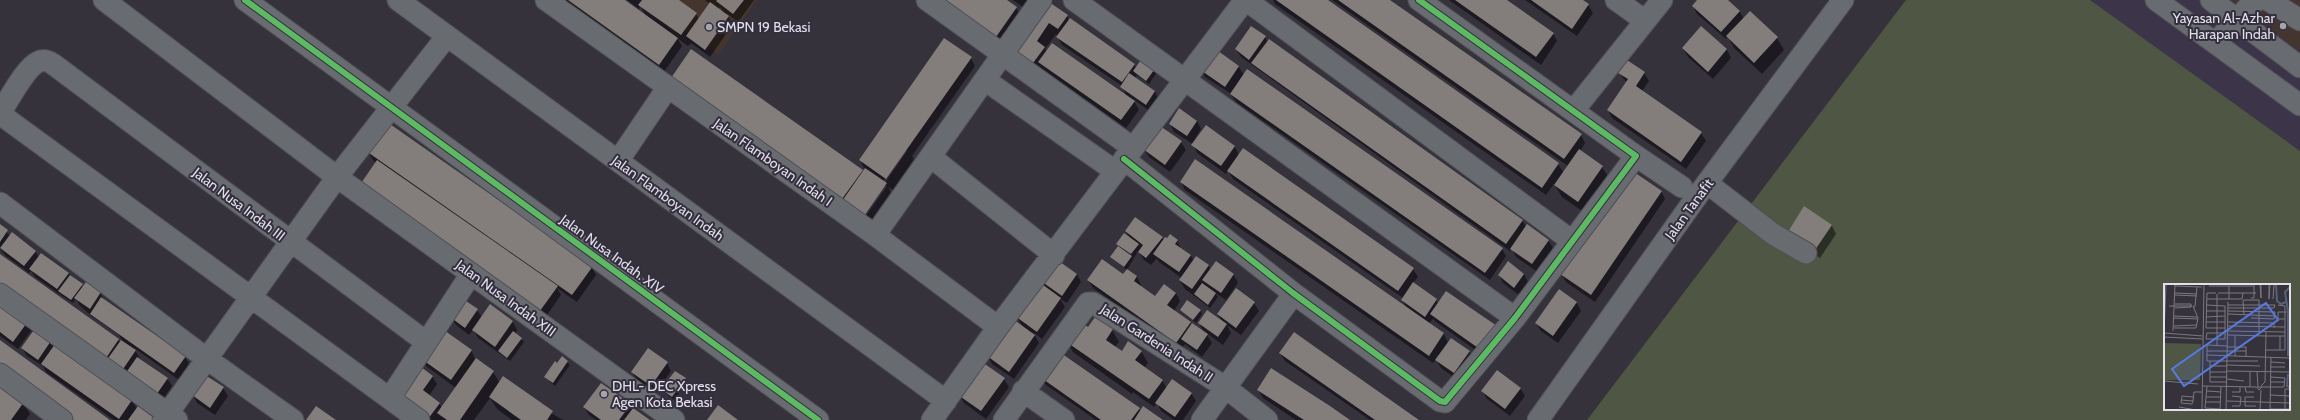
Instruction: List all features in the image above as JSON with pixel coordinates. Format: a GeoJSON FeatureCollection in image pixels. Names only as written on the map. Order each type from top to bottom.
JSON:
{"type":"FeatureCollection","features":[{"type":"Feature","properties":{"kind":"street","name":"Jalan Nusa Indah XIII"},"geometry":{"type":"LineString","coordinates":[[104,0],[337,177],[674,420]]}},
{"type":"Feature","properties":{"kind":"street","name":"Jalan Nusa Indah. XIV"},"geometry":{"type":"LineString","coordinates":[[245,0],[818,420]]}},
{"type":"Feature","properties":{"kind":"street","name":"Jalan Flamboyan Indah"},"geometry":{"type":"LineString","coordinates":[[398,0],[942,398]]}},
{"type":"Feature","properties":{"kind":"street","name":"Jalan Flamboyan Indah I"},"geometry":{"type":"LineString","coordinates":[[546,0],[876,235],[998,327]]}},
{"type":"Feature","properties":{"kind":"street"},"geometry":{"type":"LineString","coordinates":[[927,0],[1002,54],[1124,159],[1293,293],[1440,401],[1445,402],[1449,399],[1515,318],[1636,156]]}},
{"type":"Feature","properties":{"kind":"street"},"geometry":{"type":"LineString","coordinates":[[876,235],[1041,0]]}},
{"type":"Feature","properties":{"kind":"street"},"geometry":{"type":"LineString","coordinates":[[1074,0],[1515,318]]}},
{"type":"Feature","properties":{"kind":"street"},"geometry":{"type":"LineString","coordinates":[[932,420],[942,398],[1054,255],[1183,80],[1246,0],[1572,240]]}},
{"type":"Feature","properties":{"kind":"street"},"geometry":{"type":"LineString","coordinates":[[1419,0],[1636,156],[1682,187]]}},
{"type":"Feature","properties":{"kind":"street"},"geometry":{"type":"LineString","coordinates":[[1616,0],[1644,20]]}},
{"type":"Feature","properties":{"kind":"street"},"geometry":{"type":"LineString","coordinates":[[1574,110],[1644,20],[1662,0]]}},
{"type":"Feature","properties":{"kind":"street","name":"Jalan Tanafit"},"geometry":{"type":"LineString","coordinates":[[1538,420],[1707,183],[1843,0]]}},
{"type":"Feature","properties":{"kind":"street"},"geometry":{"type":"LineString","coordinates":[[2156,0],[2216,42],[2300,105]]}},
{"type":"Feature","properties":{"kind":"street"},"geometry":{"type":"LineString","coordinates":[[2211,0],[2300,67]]}},
{"type":"Feature","properties":{"kind":"street"},"geometry":{"type":"LineString","coordinates":[[2216,42],[2236,19],[2252,3],[2258,0]]}},
{"type":"Feature","properties":{"kind":"street"},"geometry":{"type":"LineString","coordinates":[[2268,0],[2300,20]]}},
{"type":"Feature","properties":{"kind":"street"},"geometry":{"type":"LineString","coordinates":[[0,294],[170,418],[207,359],[337,177],[447,36]]}},
{"type":"Feature","properties":{"kind":"street","name":"Jalan Nusa Indah III"},"geometry":{"type":"LineString","coordinates":[[0,114],[32,66],[39,61],[46,60],[426,342]]}},
{"type":"Feature","properties":{"kind":"street"},"geometry":{"type":"LineString","coordinates":[[985,80],[1124,159]]}},
{"type":"Feature","properties":{"kind":"street"},"geometry":{"type":"LineString","coordinates":[[618,161],[668,87]]}},
{"type":"Feature","properties":{"kind":"street"},"geometry":{"type":"LineString","coordinates":[[0,114],[252,296],[419,420]]}},
{"type":"Feature","properties":{"kind":"street"},"geometry":{"type":"LineString","coordinates":[[931,157],[1054,255]]}},
{"type":"Feature","properties":{"kind":"street"},"geometry":{"type":"LineString","coordinates":[[1707,183],[1773,234],[1806,253]]}},
{"type":"Feature","properties":{"kind":"street"},"geometry":{"type":"LineString","coordinates":[[0,202],[207,359],[292,420]]}},
{"type":"Feature","properties":{"kind":"street"},"geometry":{"type":"LineString","coordinates":[[390,398],[471,274]]}},
{"type":"Feature","properties":{"kind":"street","name":"Jalan Gardenia Indah II"},"geometry":{"type":"LineString","coordinates":[[1023,391],[1088,303],[1097,304],[1225,387],[1267,420]]}},
{"type":"Feature","properties":{"kind":"street"},"geometry":{"type":"LineString","coordinates":[[1202,420],[1287,303]]}},
{"type":"Feature","properties":{"kind":"street"},"geometry":{"type":"LineString","coordinates":[[0,374],[62,420]]}},
{"type":"Feature","properties":{"kind":"street"},"geometry":{"type":"LineString","coordinates":[[1004,420],[1023,391],[1064,420]]}},
{"type":"Feature","properties":{"kind":"shaded area","name":"SMPN 19 Bekasi"},"geometry":{"type":"Polygon","coordinates":[[[643,0],[757,0],[718,55],[643,0]]]}},
{"type":"Feature","properties":{"kind":"shaded area"},"geometry":{"type":"Polygon","coordinates":[[[2093,0],[2300,0],[2300,151],[2092,2],[2093,0]]]}},
{"type":"Feature","properties":{"kind":"shaded area","name":"Yayasan Al-Azhar Harapan Indah"},"geometry":{"type":"Polygon","coordinates":[[[2231,0],[2300,0],[2300,51],[2231,0]]]}},
{"type":"Feature","properties":{"kind":"green space"},"geometry":{"type":"Polygon","coordinates":[[[1906,0],[2090,0],[2300,151],[2300,420],[1587,420],[1906,0]]]}},
{"type":"Feature","properties":{"kind":"building"},"geometry":{"type":"Polygon","coordinates":[[[568,0],[625,0],[678,38],[659,65],[568,0]]]}},
{"type":"Feature","properties":{"kind":"building"},"geometry":{"type":"Polygon","coordinates":[[[642,0],[679,0],[697,13],[681,35],[638,5],[642,0]]]}},
{"type":"Feature","properties":{"kind":"building"},"geometry":{"type":"Polygon","coordinates":[[[744,0],[733,14],[716,1],[744,0]]]}},
{"type":"Feature","properties":{"kind":"building"},"geometry":{"type":"Polygon","coordinates":[[[944,0],[1007,0],[1017,7],[996,37],[944,0]]]}},
{"type":"Feature","properties":{"kind":"building"},"geometry":{"type":"Polygon","coordinates":[[[1046,0],[1068,15],[1058,29],[1049,23],[1037,41],[1045,47],[1033,63],[1010,47],[1046,0]]]}},
{"type":"Feature","properties":{"kind":"building"},"geometry":{"type":"Polygon","coordinates":[[[1276,0],[1328,0],[1559,163],[1542,188],[1276,0]]]}},
{"type":"Feature","properties":{"kind":"building"},"geometry":{"type":"Polygon","coordinates":[[[1338,0],[1390,0],[1582,134],[1564,159],[1338,0]]]}},
{"type":"Feature","properties":{"kind":"building"},"geometry":{"type":"Polygon","coordinates":[[[1455,0],[1507,0],[1554,33],[1536,57],[1455,0]]]}},
{"type":"Feature","properties":{"kind":"building"},"geometry":{"type":"Polygon","coordinates":[[[1531,0],[1583,0],[1589,4],[1572,29],[1531,0]]]}},
{"type":"Feature","properties":{"kind":"building"},"geometry":{"type":"Polygon","coordinates":[[[1697,0],[1728,0],[1740,11],[1721,32],[1692,6],[1697,0]]]}},
{"type":"Feature","properties":{"kind":"building"},"geometry":{"type":"Polygon","coordinates":[[[710,2],[729,16],[705,50],[686,36],[710,2]]]}},
{"type":"Feature","properties":{"kind":"building"},"geometry":{"type":"Polygon","coordinates":[[[1750,11],[1778,37],[1754,63],[1726,36],[1750,11]]]}},
{"type":"Feature","properties":{"kind":"building"},"geometry":{"type":"Polygon","coordinates":[[[1070,18],[1135,64],[1122,82],[1056,37],[1070,18]]]}},
{"type":"Feature","properties":{"kind":"building"},"geometry":{"type":"Polygon","coordinates":[[[1251,26],[1266,36],[1249,60],[1235,49],[1251,26]]]}},
{"type":"Feature","properties":{"kind":"building"},"geometry":{"type":"Polygon","coordinates":[[[1701,26],[1727,49],[1708,72],[1682,48],[1701,26]]]}},
{"type":"Feature","properties":{"kind":"building"},"geometry":{"type":"Polygon","coordinates":[[[944,38],[972,57],[886,179],[859,160],[944,38]]]}},
{"type":"Feature","properties":{"kind":"building"},"geometry":{"type":"Polygon","coordinates":[[[1269,39],[1523,220],[1506,244],[1251,63],[1269,39]]]}},
{"type":"Feature","properties":{"kind":"building"},"geometry":{"type":"Polygon","coordinates":[[[1052,43],[1135,101],[1121,120],[1038,62],[1052,43]]]}},
{"type":"Feature","properties":{"kind":"building"},"geometry":{"type":"Polygon","coordinates":[[[1214,48],[1239,66],[1225,87],[1199,69],[1214,48]]]}},
{"type":"Feature","properties":{"kind":"building"},"geometry":{"type":"Polygon","coordinates":[[[691,49],[863,170],[842,199],[671,78],[691,49]]]}},
{"type":"Feature","properties":{"kind":"building"},"geometry":{"type":"Polygon","coordinates":[[[1143,57],[1157,66],[1146,81],[1133,71],[1143,57]]]}},
{"type":"Feature","properties":{"kind":"building"},"geometry":{"type":"Polygon","coordinates":[[[1627,60],[1645,72],[1636,86],[1702,132],[1681,162],[1607,110],[1628,79],[1618,73],[1627,60]]]}},
{"type":"Feature","properties":{"kind":"building"},"geometry":{"type":"Polygon","coordinates":[[[1247,69],[1503,248],[1485,273],[1230,94],[1247,69]]]}},
{"type":"Feature","properties":{"kind":"building"},"geometry":{"type":"Polygon","coordinates":[[[1129,73],[1155,91],[1146,105],[1120,87],[1129,73]]]}},
{"type":"Feature","properties":{"kind":"building"},"geometry":{"type":"Polygon","coordinates":[[[1179,108],[1197,121],[1187,136],[1169,124],[1179,108]]]}},
{"type":"Feature","properties":{"kind":"building"},"geometry":{"type":"Polygon","coordinates":[[[387,122],[593,266],[572,295],[366,151],[387,122]]]}},
{"type":"Feature","properties":{"kind":"building"},"geometry":{"type":"Polygon","coordinates":[[[1206,125],[1235,146],[1221,166],[1191,145],[1206,125]]]}},
{"type":"Feature","properties":{"kind":"building"},"geometry":{"type":"Polygon","coordinates":[[[1160,126],[1182,141],[1165,165],[1143,149],[1160,126]]]}},
{"type":"Feature","properties":{"kind":"building"},"geometry":{"type":"Polygon","coordinates":[[[1243,148],[1414,268],[1398,291],[1227,171],[1243,148]]]}},
{"type":"Feature","properties":{"kind":"building"},"geometry":{"type":"Polygon","coordinates":[[[1579,149],[1603,166],[1578,202],[1554,185],[1579,149]]]}},
{"type":"Feature","properties":{"kind":"building"},"geometry":{"type":"Polygon","coordinates":[[[1195,159],[1444,333],[1429,356],[1180,182],[1195,159]]]}},
{"type":"Feature","properties":{"kind":"building"},"geometry":{"type":"Polygon","coordinates":[[[377,160],[558,286],[537,315],[357,189],[377,160]]]}},
{"type":"Feature","properties":{"kind":"building"},"geometry":{"type":"Polygon","coordinates":[[[865,168],[887,183],[862,219],[840,204],[865,168]]]}},
{"type":"Feature","properties":{"kind":"building"},"geometry":{"type":"Polygon","coordinates":[[[1631,170],[1662,191],[1591,295],[1560,274],[1631,170]]]}},
{"type":"Feature","properties":{"kind":"building"},"geometry":{"type":"Polygon","coordinates":[[[1804,206],[1832,225],[1815,250],[1788,232],[1804,206]]]}},
{"type":"Feature","properties":{"kind":"building"},"geometry":{"type":"Polygon","coordinates":[[[1135,217],[1163,237],[1146,258],[1138,252],[1143,245],[1125,231],[1135,217]]]}},
{"type":"Feature","properties":{"kind":"building"},"geometry":{"type":"Polygon","coordinates":[[[0,224],[8,230],[0,242],[0,224]]]}},
{"type":"Feature","properties":{"kind":"building"},"geometry":{"type":"Polygon","coordinates":[[[1527,224],[1549,240],[1532,264],[1510,249],[1527,224]]]}},
{"type":"Feature","properties":{"kind":"building"},"geometry":{"type":"Polygon","coordinates":[[[12,232],[36,251],[24,266],[0,248],[12,232]]]}},
{"type":"Feature","properties":{"kind":"building"},"geometry":{"type":"Polygon","coordinates":[[[1124,233],[1139,244],[1131,254],[1116,244],[1124,233]]]}},
{"type":"Feature","properties":{"kind":"building"},"geometry":{"type":"Polygon","coordinates":[[[1170,234],[1178,240],[1175,244],[1191,255],[1179,272],[1153,254],[1165,237],[1167,238],[1170,234]]]}},
{"type":"Feature","properties":{"kind":"building"},"geometry":{"type":"Polygon","coordinates":[[[1118,246],[1132,256],[1124,267],[1110,257],[1118,246]]]}},
{"type":"Feature","properties":{"kind":"building"},"geometry":{"type":"Polygon","coordinates":[[[41,253],[69,273],[57,289],[29,269],[41,253]]]}},
{"type":"Feature","properties":{"kind":"building"},"geometry":{"type":"Polygon","coordinates":[[[0,254],[119,339],[104,361],[0,287],[0,254]]]}},
{"type":"Feature","properties":{"kind":"building"},"geometry":{"type":"Polygon","coordinates":[[[1196,256],[1209,265],[1192,289],[1179,280],[1196,256]]]}},
{"type":"Feature","properties":{"kind":"building"},"geometry":{"type":"Polygon","coordinates":[[[1056,259],[1077,274],[1062,296],[1041,281],[1056,259]]]}},
{"type":"Feature","properties":{"kind":"building"},"geometry":{"type":"Polygon","coordinates":[[[1102,259],[1123,274],[1127,269],[1137,276],[1134,281],[1155,296],[1164,284],[1176,293],[1167,305],[1191,322],[1176,343],[1087,280],[1102,259]]]}},
{"type":"Feature","properties":{"kind":"building"},"geometry":{"type":"Polygon","coordinates":[[[1216,261],[1234,274],[1221,293],[1202,280],[1216,261]]]}},
{"type":"Feature","properties":{"kind":"building"},"geometry":{"type":"Polygon","coordinates":[[[1508,261],[1524,274],[1514,288],[1498,275],[1508,261]]]}},
{"type":"Feature","properties":{"kind":"building"},"geometry":{"type":"Polygon","coordinates":[[[70,275],[83,284],[71,300],[58,291],[70,275]]]}},
{"type":"Feature","properties":{"kind":"building"},"geometry":{"type":"Polygon","coordinates":[[[86,282],[101,292],[90,309],[74,298],[86,282]]]}},
{"type":"Feature","properties":{"kind":"building"},"geometry":{"type":"Polygon","coordinates":[[[1039,282],[1061,298],[1037,332],[1015,316],[1039,282]]]}},
{"type":"Feature","properties":{"kind":"building"},"geometry":{"type":"Polygon","coordinates":[[[1413,282],[1437,299],[1425,317],[1401,300],[1413,282]]]}},
{"type":"Feature","properties":{"kind":"building"},"geometry":{"type":"Polygon","coordinates":[[[1202,283],[1216,293],[1208,305],[1194,294],[1202,283]]]}},
{"type":"Feature","properties":{"kind":"building"},"geometry":{"type":"Polygon","coordinates":[[[1236,288],[1255,302],[1236,328],[1217,314],[1236,288]]]}},
{"type":"Feature","properties":{"kind":"building"},"geometry":{"type":"Polygon","coordinates":[[[1559,289],[1577,302],[1553,336],[1535,323],[1559,289]]]}},
{"type":"Feature","properties":{"kind":"building"},"geometry":{"type":"Polygon","coordinates":[[[1446,291],[1497,326],[1481,350],[1430,314],[1446,291]]]}},
{"type":"Feature","properties":{"kind":"building"},"geometry":{"type":"Polygon","coordinates":[[[101,297],[186,356],[174,373],[90,314],[101,297]]]}},
{"type":"Feature","properties":{"kind":"building"},"geometry":{"type":"Polygon","coordinates":[[[0,299],[29,320],[13,342],[0,332],[0,299]]]}},
{"type":"Feature","properties":{"kind":"building"},"geometry":{"type":"Polygon","coordinates":[[[463,299],[478,309],[465,328],[450,317],[463,299]]]}},
{"type":"Feature","properties":{"kind":"building"},"geometry":{"type":"Polygon","coordinates":[[[1187,300],[1201,310],[1193,320],[1180,310],[1187,300]]]}},
{"type":"Feature","properties":{"kind":"building"},"geometry":{"type":"Polygon","coordinates":[[[490,304],[513,321],[495,347],[472,330],[490,304]]]}},
{"type":"Feature","properties":{"kind":"building"},"geometry":{"type":"Polygon","coordinates":[[[1207,310],[1227,324],[1218,337],[1198,323],[1207,310]]]}},
{"type":"Feature","properties":{"kind":"building"},"geometry":{"type":"Polygon","coordinates":[[[1095,317],[1113,329],[1106,340],[1122,351],[1128,341],[1142,351],[1135,360],[1163,380],[1149,399],[1065,341],[1079,321],[1088,327],[1095,317]]]}},
{"type":"Feature","properties":{"kind":"building"},"geometry":{"type":"Polygon","coordinates":[[[1013,319],[1035,335],[1009,372],[987,356],[1013,319]]]}},
{"type":"Feature","properties":{"kind":"building"},"geometry":{"type":"Polygon","coordinates":[[[1192,323],[1208,334],[1197,350],[1181,339],[1192,323]]]}},
{"type":"Feature","properties":{"kind":"building"},"geometry":{"type":"Polygon","coordinates":[[[36,327],[53,338],[38,360],[21,348],[36,327]]]}},
{"type":"Feature","properties":{"kind":"building"},"geometry":{"type":"Polygon","coordinates":[[[441,328],[472,350],[451,380],[420,358],[441,328]]]}},
{"type":"Feature","properties":{"kind":"building"},"geometry":{"type":"Polygon","coordinates":[[[513,331],[522,338],[507,358],[498,351],[513,331]]]}},
{"type":"Feature","properties":{"kind":"building"},"geometry":{"type":"Polygon","coordinates":[[[1294,332],[1419,420],[1375,420],[1279,353],[1294,332]]]}},
{"type":"Feature","properties":{"kind":"building"},"geometry":{"type":"Polygon","coordinates":[[[1451,338],[1470,351],[1454,373],[1435,360],[1451,338]]]}},
{"type":"Feature","properties":{"kind":"building"},"geometry":{"type":"Polygon","coordinates":[[[0,340],[110,420],[74,420],[0,366],[0,340]]]}},
{"type":"Feature","properties":{"kind":"building"},"geometry":{"type":"Polygon","coordinates":[[[121,340],[136,350],[119,375],[104,364],[121,340]]]}},
{"type":"Feature","properties":{"kind":"building"},"geometry":{"type":"Polygon","coordinates":[[[55,344],[132,400],[119,419],[41,364],[55,344]]]}},
{"type":"Feature","properties":{"kind":"building"},"geometry":{"type":"Polygon","coordinates":[[[648,348],[668,362],[651,386],[631,372],[648,348]]]}},
{"type":"Feature","properties":{"kind":"building"},"geometry":{"type":"Polygon","coordinates":[[[1058,351],[1140,408],[1131,420],[1101,420],[1040,377],[1058,351]]]}},
{"type":"Feature","properties":{"kind":"building"},"geometry":{"type":"Polygon","coordinates":[[[562,356],[568,361],[553,383],[544,377],[555,361],[557,363],[562,356]]]}},
{"type":"Feature","properties":{"kind":"building"},"geometry":{"type":"Polygon","coordinates":[[[137,357],[168,378],[154,398],[123,377],[137,357]]]}},
{"type":"Feature","properties":{"kind":"building"},"geometry":{"type":"Polygon","coordinates":[[[476,358],[494,371],[460,420],[447,420],[437,413],[476,358]]]}},
{"type":"Feature","properties":{"kind":"building"},"geometry":{"type":"Polygon","coordinates":[[[982,362],[1005,378],[981,411],[958,395],[982,362]]]}},
{"type":"Feature","properties":{"kind":"building"},"geometry":{"type":"Polygon","coordinates":[[[421,367],[433,376],[423,390],[440,403],[428,419],[393,394],[421,367]]]}},
{"type":"Feature","properties":{"kind":"building"},"geometry":{"type":"Polygon","coordinates":[[[1271,368],[1350,420],[1304,420],[1257,390],[1271,368]]]}},
{"type":"Feature","properties":{"kind":"building"},"geometry":{"type":"Polygon","coordinates":[[[1497,370],[1521,388],[1505,409],[1481,391],[1497,370]]]}},
{"type":"Feature","properties":{"kind":"building"},"geometry":{"type":"Polygon","coordinates":[[[675,371],[686,378],[672,397],[661,389],[675,371]]]}},
{"type":"Feature","properties":{"kind":"building"},"geometry":{"type":"Polygon","coordinates":[[[205,375],[224,387],[210,408],[192,395],[205,375]]]}},
{"type":"Feature","properties":{"kind":"building"},"geometry":{"type":"Polygon","coordinates":[[[503,376],[553,411],[547,420],[521,420],[489,397],[503,376]]]}},
{"type":"Feature","properties":{"kind":"building"},"geometry":{"type":"Polygon","coordinates":[[[1172,379],[1192,393],[1175,417],[1155,403],[1172,379]]]}},
{"type":"Feature","properties":{"kind":"building","name":"DHL- DEC Xpress Agen Kota Bekasi"},"geometry":{"type":"Polygon","coordinates":[[[601,383],[631,404],[619,420],[601,420],[583,407],[601,383]]]}},
{"type":"Feature","properties":{"kind":"building"},"geometry":{"type":"Polygon","coordinates":[[[0,384],[24,402],[11,420],[0,420],[0,384]]]}},
{"type":"Feature","properties":{"kind":"building"},"geometry":{"type":"Polygon","coordinates":[[[718,405],[738,420],[707,420],[718,405]]]}},
{"type":"Feature","properties":{"kind":"building"},"geometry":{"type":"Polygon","coordinates":[[[138,406],[154,418],[152,420],[128,420],[138,406]]]}},
{"type":"Feature","properties":{"kind":"building"},"geometry":{"type":"Polygon","coordinates":[[[316,406],[336,420],[306,420],[316,406]]]}},
{"type":"Feature","properties":{"kind":"building"},"geometry":{"type":"Polygon","coordinates":[[[1143,406],[1163,420],[1134,420],[1143,406]]]}},
{"type":"Feature","properties":{"kind":"building"},"geometry":{"type":"Polygon","coordinates":[[[633,408],[650,420],[624,420],[633,408]]]}},
{"type":"Feature","properties":{"kind":"cycle path"},"geometry":{"type":"LineString","coordinates":[[245,0],[818,420]]}},
{"type":"Feature","properties":{"kind":"cycle path"},"geometry":{"type":"LineString","coordinates":[[1124,159],[1293,293],[1440,401],[1445,402],[1515,318],[1636,156],[1419,0]]}},
{"type":"Feature","properties":{"kind":"place","name":"Yayasan Al-Azhar Harapan Indah"},"geometry":{"type":"Point","coordinates":[2283,26]}},
{"type":"Feature","properties":{"kind":"place","name":"SMPN 19 Bekasi"},"geometry":{"type":"Point","coordinates":[709,27]}},
{"type":"Feature","properties":{"kind":"place","name":"DHL- DEC Xpress Agen Kota Bekasi"},"geometry":{"type":"Point","coordinates":[604,394]}}]}
